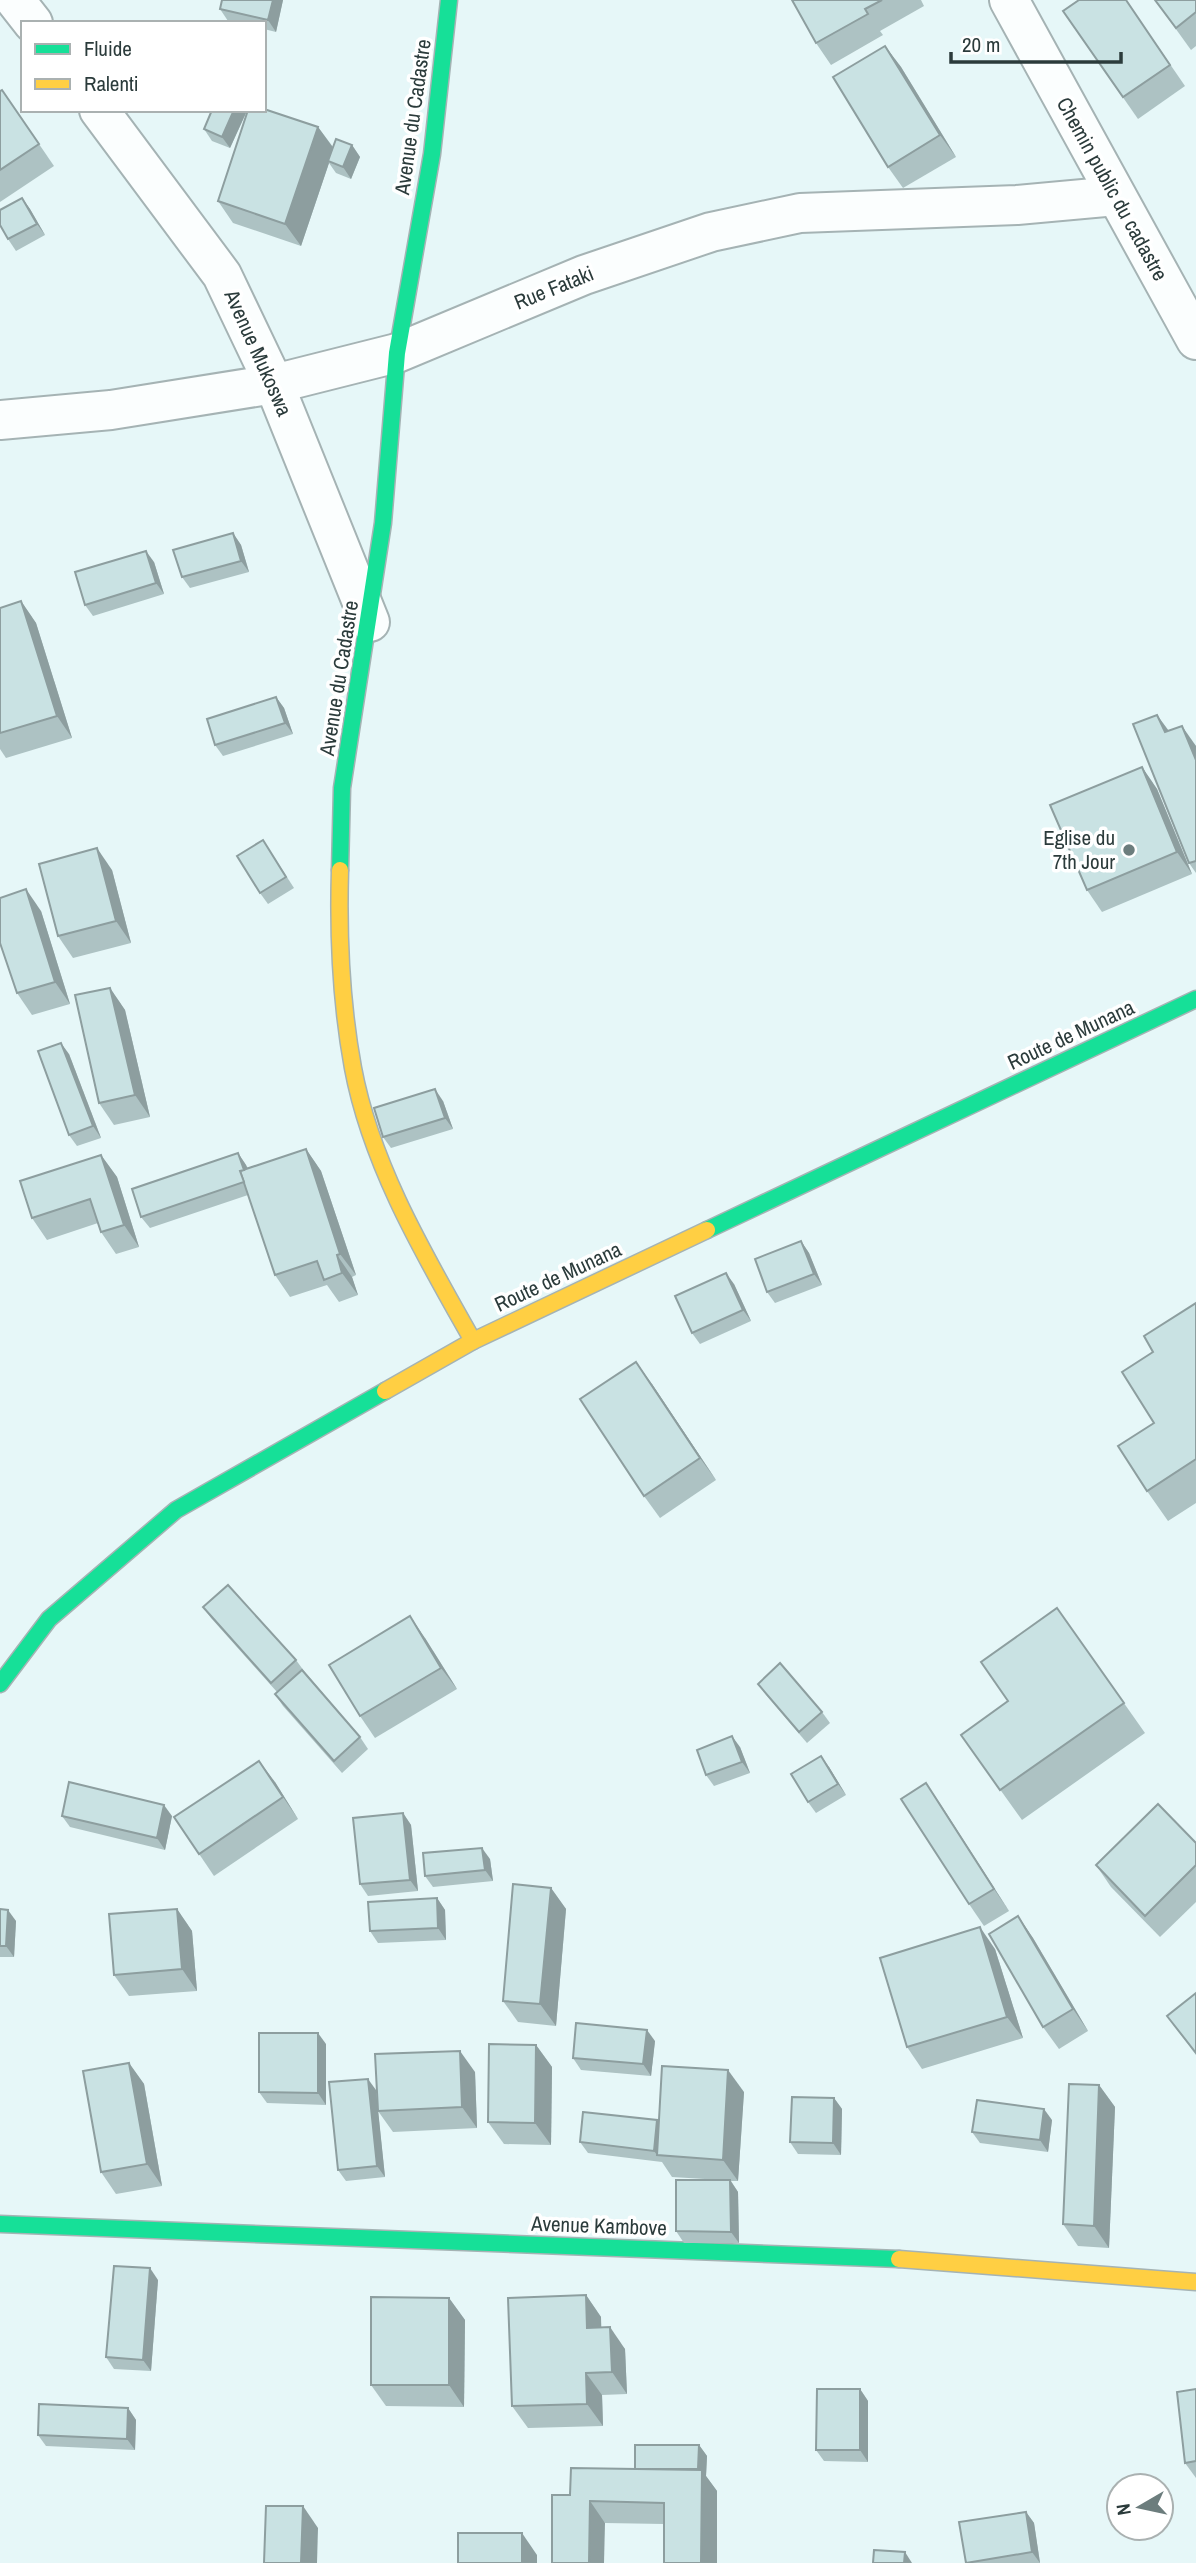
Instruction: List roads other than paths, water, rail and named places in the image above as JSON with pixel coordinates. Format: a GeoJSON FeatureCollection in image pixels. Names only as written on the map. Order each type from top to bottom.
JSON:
{"type":"FeatureCollection","features":[{"type":"Feature","properties":{"kind":"street"},"geometry":{"type":"LineString","coordinates":[[15,0],[31,21]]}},
{"type":"Feature","properties":{"kind":"street","name":"Avenue du Cadastre"},"geometry":{"type":"LineString","coordinates":[[449,0],[432,154],[397,353],[383,523],[342,802],[338,939],[354,1069],[379,1155],[424,1254],[473,1341]]}},
{"type":"Feature","properties":{"kind":"street","name":"Chemin public du cadastre"},"geometry":{"type":"LineString","coordinates":[[1009,0],[1116,196],[1191,321]]}},
{"type":"Feature","properties":{"kind":"street","name":"Avenue Mukoswa"},"geometry":{"type":"LineString","coordinates":[[100,112],[222,275],[274,384],[370,622]]}},
{"type":"Feature","properties":{"kind":"street","name":"Rue Fataki"},"geometry":{"type":"LineString","coordinates":[[0,420],[111,410],[274,384],[397,353],[584,275],[711,232],[800,213],[1017,205],[1116,196]]}},
{"type":"Feature","properties":{"kind":"street","name":"Route de Munana"},"geometry":{"type":"LineString","coordinates":[[0,1684],[49,1619],[176,1510],[473,1341],[1196,999]]}},
{"type":"Feature","properties":{"kind":"street","name":"Avenue Kambove"},"geometry":{"type":"LineString","coordinates":[[0,2224],[896,2259],[1196,2282]]}},
{"type":"Feature","properties":{"kind":"place","name":"Eglise du 7th Jour"},"geometry":{"type":"Point","coordinates":[1129,850]}}]}
